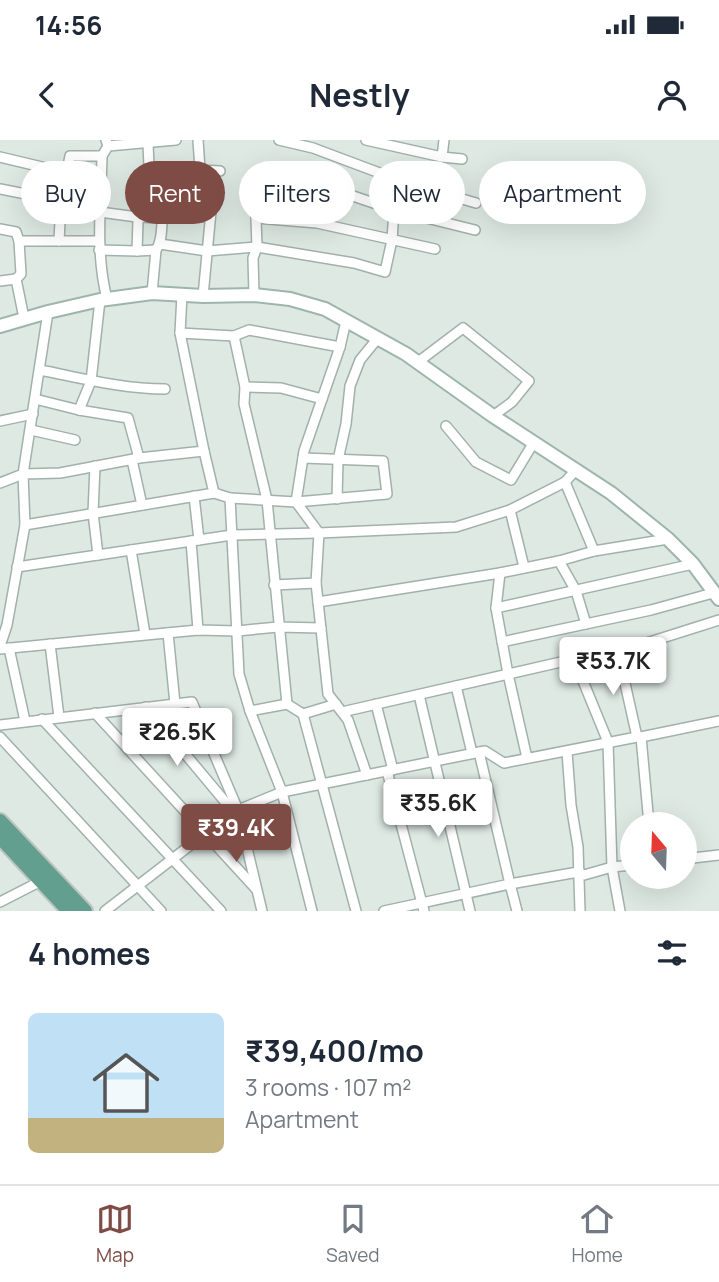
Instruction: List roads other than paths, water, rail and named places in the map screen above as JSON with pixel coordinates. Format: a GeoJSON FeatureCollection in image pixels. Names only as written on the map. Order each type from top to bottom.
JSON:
{"type":"FeatureCollection","features":[{"type":"Feature","properties":{"kind":"main road"},"geometry":{"type":"LineString","coordinates":[[0,326],[103,300],[152,293],[254,295],[290,299],[324,309],[418,362],[493,416],[611,493],[668,539],[693,564],[716,596]]}},
{"type":"Feature","properties":{"kind":"main road"},"geometry":{"type":"LineString","coordinates":[[0,821],[85,911]]}},
{"type":"Feature","properties":{"kind":"main road"},"geometry":{"type":"LineString","coordinates":[[0,837],[69,911]]}},
{"type":"Feature","properties":{"kind":"street"},"geometry":{"type":"LineString","coordinates":[[102,161],[107,143],[176,140]]}},
{"type":"Feature","properties":{"kind":"street"},"geometry":{"type":"LineString","coordinates":[[198,140],[199,161]]}},
{"type":"Feature","properties":{"kind":"street"},"geometry":{"type":"LineString","coordinates":[[279,140],[314,144],[369,167]]}},
{"type":"Feature","properties":{"kind":"street"},"geometry":{"type":"LineString","coordinates":[[366,140],[462,159]]}},
{"type":"Feature","properties":{"kind":"street"},"geometry":{"type":"LineString","coordinates":[[442,157],[444,140]]}},
{"type":"Feature","properties":{"kind":"street"},"geometry":{"type":"LineString","coordinates":[[149,142],[149,161]]}},
{"type":"Feature","properties":{"kind":"street"},"geometry":{"type":"LineString","coordinates":[[69,161],[70,156],[102,156]]}},
{"type":"Feature","properties":{"kind":"street"},"geometry":{"type":"LineString","coordinates":[[0,157],[21,162]]}},
{"type":"Feature","properties":{"kind":"street"},"geometry":{"type":"LineString","coordinates":[[0,189],[21,193]]}},
{"type":"Feature","properties":{"kind":"street"},"geometry":{"type":"LineString","coordinates":[[465,200],[476,203]]}},
{"type":"Feature","properties":{"kind":"street"},"geometry":{"type":"LineString","coordinates":[[59,241],[60,224]]}},
{"type":"Feature","properties":{"kind":"street"},"geometry":{"type":"LineString","coordinates":[[79,410],[91,380],[103,300],[100,224]]}},
{"type":"Feature","properties":{"kind":"street"},"geometry":{"type":"LineString","coordinates":[[137,224],[137,251]]}},
{"type":"Feature","properties":{"kind":"street"},"geometry":{"type":"LineString","coordinates":[[152,293],[161,224]]}},
{"type":"Feature","properties":{"kind":"street"},"geometry":{"type":"LineString","coordinates":[[203,296],[209,224]]}},
{"type":"Feature","properties":{"kind":"street"},"geometry":{"type":"LineString","coordinates":[[254,295],[253,258],[257,247],[256,224]]}},
{"type":"Feature","properties":{"kind":"street"},"geometry":{"type":"LineString","coordinates":[[321,224],[435,250]]}},
{"type":"Feature","properties":{"kind":"street"},"geometry":{"type":"LineString","coordinates":[[19,241],[59,241],[137,251],[158,247],[207,251],[257,247],[354,263],[385,272],[393,224]]}},
{"type":"Feature","properties":{"kind":"street"},"geometry":{"type":"LineString","coordinates":[[451,224],[475,230]]}},
{"type":"Feature","properties":{"kind":"street"},"geometry":{"type":"LineString","coordinates":[[0,229],[16,232],[21,274],[16,279],[0,281]]}},
{"type":"Feature","properties":{"kind":"street"},"geometry":{"type":"LineString","coordinates":[[16,279],[24,318]]}},
{"type":"Feature","properties":{"kind":"street"},"geometry":{"type":"LineString","coordinates":[[181,295],[180,333],[214,493]]}},
{"type":"Feature","properties":{"kind":"street"},"geometry":{"type":"LineString","coordinates":[[25,721],[3,648],[3,628],[25,525],[23,474],[48,312]]}},
{"type":"Feature","properties":{"kind":"street"},"geometry":{"type":"LineString","coordinates":[[346,321],[340,347],[304,451],[296,502],[319,533],[316,583],[328,694],[348,720],[367,775]]}},
{"type":"Feature","properties":{"kind":"street"},"geometry":{"type":"LineString","coordinates":[[418,362],[463,328],[529,381],[512,402],[493,416]]}},
{"type":"Feature","properties":{"kind":"street"},"geometry":{"type":"LineString","coordinates":[[180,333],[234,336],[249,330],[340,347]]}},
{"type":"Feature","properties":{"kind":"street"},"geometry":{"type":"LineString","coordinates":[[234,336],[245,387],[244,404],[267,500],[286,704]]}},
{"type":"Feature","properties":{"kind":"street"},"geometry":{"type":"LineString","coordinates":[[337,499],[338,460],[346,424],[350,386],[360,360],[378,338]]}},
{"type":"Feature","properties":{"kind":"street"},"geometry":{"type":"LineString","coordinates":[[40,370],[149,389],[165,388]]}},
{"type":"Feature","properties":{"kind":"street"},"geometry":{"type":"LineString","coordinates":[[245,387],[281,388],[322,399]]}},
{"type":"Feature","properties":{"kind":"street"},"geometry":{"type":"LineString","coordinates":[[36,399],[128,418],[142,505]]}},
{"type":"Feature","properties":{"kind":"street"},"geometry":{"type":"LineString","coordinates":[[0,421],[33,414]]}},
{"type":"Feature","properties":{"kind":"street"},"geometry":{"type":"LineString","coordinates":[[446,426],[476,462],[511,480],[534,442]]}},
{"type":"Feature","properties":{"kind":"street"},"geometry":{"type":"LineString","coordinates":[[31,430],[75,440]]}},
{"type":"Feature","properties":{"kind":"street"},"geometry":{"type":"LineString","coordinates":[[0,483],[23,474],[60,472],[204,451]]}},
{"type":"Feature","properties":{"kind":"street"},"geometry":{"type":"LineString","coordinates":[[25,525],[214,493],[230,498],[296,502],[387,494],[383,461],[303,458]]}},
{"type":"Feature","properties":{"kind":"street"},"geometry":{"type":"LineString","coordinates":[[95,466],[93,513],[98,555]]}},
{"type":"Feature","properties":{"kind":"street"},"geometry":{"type":"LineString","coordinates":[[18,567],[232,535],[456,527],[510,510],[565,482],[575,471]]}},
{"type":"Feature","properties":{"kind":"street"},"geometry":{"type":"LineString","coordinates":[[565,482],[594,551]]}},
{"type":"Feature","properties":{"kind":"street"},"geometry":{"type":"LineString","coordinates":[[194,496],[198,630]]}},
{"type":"Feature","properties":{"kind":"street"},"geometry":{"type":"LineString","coordinates":[[230,498],[239,674],[250,711],[282,792],[312,911]]}},
{"type":"Feature","properties":{"kind":"street"},"geometry":{"type":"LineString","coordinates":[[510,510],[524,567]]}},
{"type":"Feature","properties":{"kind":"street"},"geometry":{"type":"LineString","coordinates":[[318,602],[500,573],[594,551],[668,539]]}},
{"type":"Feature","properties":{"kind":"street"},"geometry":{"type":"LineString","coordinates":[[131,550],[145,634]]}},
{"type":"Feature","properties":{"kind":"street"},"geometry":{"type":"LineString","coordinates":[[559,561],[576,591],[586,624]]}},
{"type":"Feature","properties":{"kind":"street"},"geometry":{"type":"LineString","coordinates":[[496,608],[693,564]]}},
{"type":"Feature","properties":{"kind":"street"},"geometry":{"type":"LineString","coordinates":[[500,573],[496,608],[527,758]]}},
{"type":"Feature","properties":{"kind":"street"},"geometry":{"type":"LineString","coordinates":[[274,584],[316,583]]}},
{"type":"Feature","properties":{"kind":"street"},"geometry":{"type":"LineString","coordinates":[[502,642],[716,596]]}},
{"type":"Feature","properties":{"kind":"street"},"geometry":{"type":"LineString","coordinates":[[250,711],[286,704],[303,714],[376,704],[574,659],[618,652],[719,621]]}},
{"type":"Feature","properties":{"kind":"street"},"geometry":{"type":"LineString","coordinates":[[3,648],[198,630],[321,628]]}},
{"type":"Feature","properties":{"kind":"street"},"geometry":{"type":"LineString","coordinates":[[168,633],[175,704]]}},
{"type":"Feature","properties":{"kind":"street"},"geometry":{"type":"LineString","coordinates":[[50,644],[59,717]]}},
{"type":"Feature","properties":{"kind":"street"},"geometry":{"type":"LineString","coordinates":[[618,652],[639,737],[648,812]]}},
{"type":"Feature","properties":{"kind":"street"},"geometry":{"type":"LineString","coordinates":[[574,659],[608,742],[612,867],[620,911]]}},
{"type":"Feature","properties":{"kind":"street"},"geometry":{"type":"LineString","coordinates":[[456,686],[517,911]]}},
{"type":"Feature","properties":{"kind":"street"},"geometry":{"type":"LineString","coordinates":[[419,695],[470,911]]}},
{"type":"Feature","properties":{"kind":"street"},"geometry":{"type":"LineString","coordinates":[[0,725],[192,702],[235,810],[262,911]]}},
{"type":"Feature","properties":{"kind":"street"},"geometry":{"type":"LineString","coordinates":[[376,704],[423,907]]}},
{"type":"Feature","properties":{"kind":"street"},"geometry":{"type":"LineString","coordinates":[[146,707],[235,810]]}},
{"type":"Feature","properties":{"kind":"street"},"geometry":{"type":"LineString","coordinates":[[95,713],[257,890]]}},
{"type":"Feature","properties":{"kind":"street"},"geometry":{"type":"LineString","coordinates":[[303,714],[356,911]]}},
{"type":"Feature","properties":{"kind":"street"},"geometry":{"type":"LineString","coordinates":[[43,719],[221,911]]}},
{"type":"Feature","properties":{"kind":"street"},"geometry":{"type":"LineString","coordinates":[[105,911],[235,810],[282,792],[485,751],[504,763],[719,721]]}},
{"type":"Feature","properties":{"kind":"street"},"geometry":{"type":"LineString","coordinates":[[0,737],[161,911]]}},
{"type":"Feature","properties":{"kind":"street"},"geometry":{"type":"LineString","coordinates":[[567,751],[571,805],[578,847],[580,911]]}},
{"type":"Feature","properties":{"kind":"street"},"geometry":{"type":"LineString","coordinates":[[697,858],[719,855]]}},
{"type":"Feature","properties":{"kind":"street"},"geometry":{"type":"LineString","coordinates":[[384,911],[423,907],[467,893],[510,884],[578,872],[584,875],[620,866]]}},
{"type":"Feature","properties":{"kind":"street"},"geometry":{"type":"LineString","coordinates":[[0,902],[41,881]]}}]}
